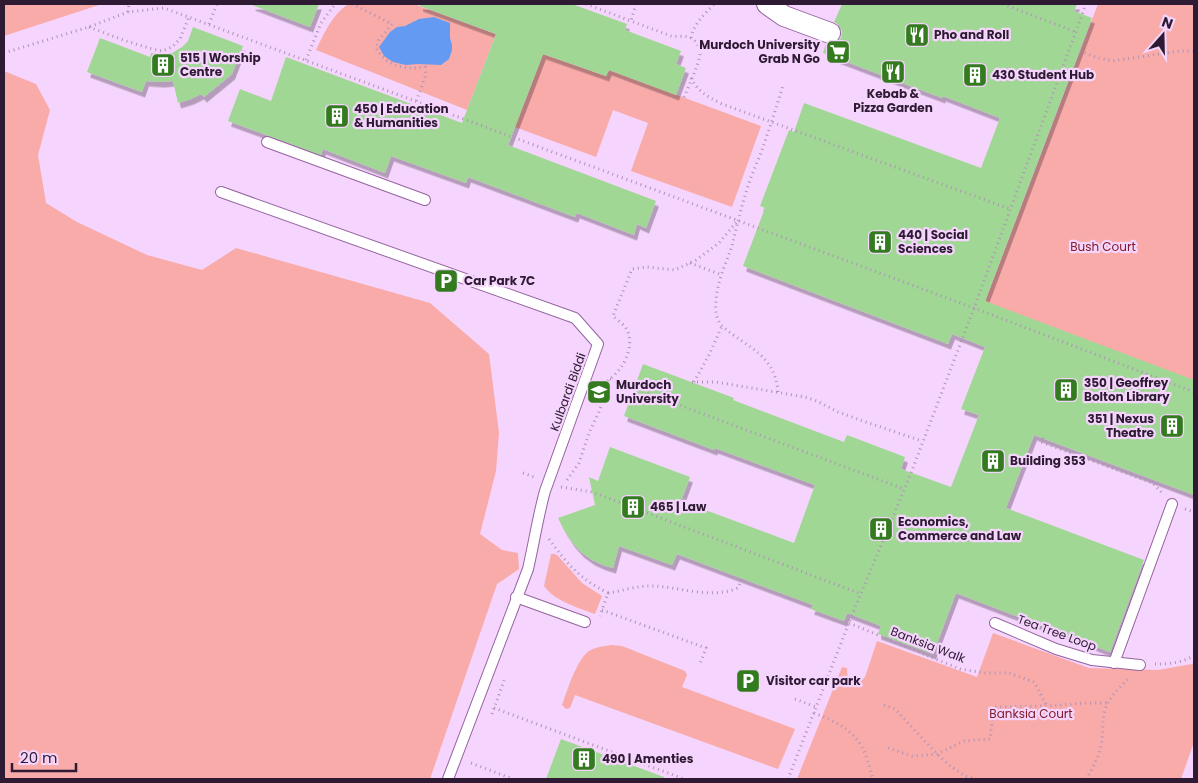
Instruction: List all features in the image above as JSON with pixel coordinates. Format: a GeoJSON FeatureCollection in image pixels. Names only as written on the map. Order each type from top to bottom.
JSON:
{"type":"FeatureCollection","features":[{"type":"Feature","properties":{"kind":"street"},"geometry":{"type":"LineString","coordinates":[[767,4],[784,16],[830,33]]}},
{"type":"Feature","properties":{"kind":"lane"},"geometry":{"type":"LineString","coordinates":[[267,142],[425,200]]}},
{"type":"Feature","properties":{"kind":"lane","name":"Kulbardi Biddi"},"geometry":{"type":"LineString","coordinates":[[221,192],[575,318],[598,344],[545,491],[539,511],[528,569],[448,779]]}},
{"type":"Feature","properties":{"kind":"lane"},"geometry":{"type":"LineString","coordinates":[[1114,663],[1172,504]]}},
{"type":"Feature","properties":{"kind":"lane"},"geometry":{"type":"LineString","coordinates":[[516,597],[585,622]]}},
{"type":"Feature","properties":{"kind":"lane","name":"Tea Tree Loop"},"geometry":{"type":"LineString","coordinates":[[995,623],[1056,649],[1092,660],[1140,665]]}},
{"type":"Feature","properties":{"kind":"path"},"geometry":{"type":"LineString","coordinates":[[128,12],[129,4]]}},
{"type":"Feature","properties":{"kind":"path"},"geometry":{"type":"LineString","coordinates":[[209,24],[217,4]]}},
{"type":"Feature","properties":{"kind":"path"},"geometry":{"type":"LineString","coordinates":[[306,60],[321,23],[334,4]]}},
{"type":"Feature","properties":{"kind":"path"},"geometry":{"type":"LineString","coordinates":[[352,4],[392,24],[379,40],[376,48],[381,57],[401,67],[412,69],[425,67],[426,74],[416,102]]}},
{"type":"Feature","properties":{"kind":"path"},"geometry":{"type":"LineString","coordinates":[[586,4],[671,36],[686,36],[698,43],[700,53],[683,100]]}},
{"type":"Feature","properties":{"kind":"path"},"geometry":{"type":"LineString","coordinates":[[631,21],[636,4]]}},
{"type":"Feature","properties":{"kind":"path"},"geometry":{"type":"LineString","coordinates":[[691,38],[696,23],[714,4]]}},
{"type":"Feature","properties":{"kind":"path"},"geometry":{"type":"LineString","coordinates":[[1003,4],[1076,32]]}},
{"type":"Feature","properties":{"kind":"path"},"geometry":{"type":"LineString","coordinates":[[788,779],[974,308],[1086,4]]}},
{"type":"Feature","properties":{"kind":"path"},"geometry":{"type":"LineString","coordinates":[[4,54],[128,12],[164,8],[738,220],[1194,392]]}},
{"type":"Feature","properties":{"kind":"path"},"geometry":{"type":"LineString","coordinates":[[88,27],[123,40],[162,51],[172,47],[180,39],[189,17]]}},
{"type":"Feature","properties":{"kind":"path"},"geometry":{"type":"LineString","coordinates":[[1080,51],[1113,61],[1193,50]]}},
{"type":"Feature","properties":{"kind":"path"},"geometry":{"type":"LineString","coordinates":[[692,78],[703,94],[722,104],[1010,209]]}},
{"type":"Feature","properties":{"kind":"path"},"geometry":{"type":"LineString","coordinates":[[778,392],[775,374],[763,356],[722,326],[716,316],[716,298],[750,181],[772,122],[783,85]]}},
{"type":"Feature","properties":{"kind":"path"},"geometry":{"type":"LineString","coordinates":[[576,468],[604,397],[602,387],[625,362],[629,348],[627,330],[613,316],[632,269],[646,267],[675,270],[696,260],[719,243],[738,220]]}},
{"type":"Feature","properties":{"kind":"path"},"geometry":{"type":"LineString","coordinates":[[690,263],[722,275]]}},
{"type":"Feature","properties":{"kind":"path"},"geometry":{"type":"LineString","coordinates":[[722,326],[693,382],[716,382],[817,400],[838,412],[863,422],[922,441]]}},
{"type":"Feature","properties":{"kind":"path"},"geometry":{"type":"LineString","coordinates":[[610,379],[904,489]]}},
{"type":"Feature","properties":{"kind":"path"},"geometry":{"type":"LineString","coordinates":[[1043,438],[1041,442],[1153,483]]}},
{"type":"Feature","properties":{"kind":"path"},"geometry":{"type":"LineString","coordinates":[[562,487],[592,492],[861,594]]}},
{"type":"Feature","properties":{"kind":"path"},"geometry":{"type":"LineString","coordinates":[[548,536],[572,569],[591,584],[608,593],[650,586],[697,592],[728,592],[738,588],[743,576]]}},
{"type":"Feature","properties":{"kind":"path"},"geometry":{"type":"LineString","coordinates":[[599,618],[608,593]]}},
{"type":"Feature","properties":{"kind":"path"},"geometry":{"type":"LineString","coordinates":[[602,610],[706,648],[700,664]]}},
{"type":"Feature","properties":{"kind":"path","name":"Banksia Walk"},"geometry":{"type":"LineString","coordinates":[[849,623],[960,669],[986,673],[1009,673],[1034,682],[1047,706]]}},
{"type":"Feature","properties":{"kind":"path"},"geometry":{"type":"LineString","coordinates":[[1167,664],[1189,659],[1194,655]]}},
{"type":"Feature","properties":{"kind":"path"},"geometry":{"type":"LineString","coordinates":[[1086,779],[1098,756],[1106,707],[1116,691],[1136,672],[1140,665]]}},
{"type":"Feature","properties":{"kind":"path"},"geometry":{"type":"LineString","coordinates":[[795,699],[816,707]]}},
{"type":"Feature","properties":{"kind":"path"},"geometry":{"type":"LineString","coordinates":[[888,748],[912,756],[937,754],[964,741],[990,739],[994,707],[1108,703]]}},
{"type":"Feature","properties":{"kind":"path"},"geometry":{"type":"LineString","coordinates":[[884,705],[895,709],[949,765],[965,776],[975,779]]}},
{"type":"Feature","properties":{"kind":"path"},"geometry":{"type":"LineString","coordinates":[[494,708],[684,779]]}},
{"type":"Feature","properties":{"kind":"path"},"geometry":{"type":"LineString","coordinates":[[814,713],[844,726],[855,736],[863,749],[873,779]]}},
{"type":"Feature","properties":{"kind":"path"},"geometry":{"type":"LineString","coordinates":[[471,763],[513,779]]}},
{"type":"Feature","properties":{"kind":"green space"},"geometry":{"type":"Polygon","coordinates":[[[4,4],[102,4],[4,36],[4,4]]]}},
{"type":"Feature","properties":{"kind":"green space"},"geometry":{"type":"Polygon","coordinates":[[[348,4],[414,4],[496,34],[467,110],[316,50],[333,19],[348,4]]]}},
{"type":"Feature","properties":{"kind":"green space","name":"Bush Court"},"geometry":{"type":"Polygon","coordinates":[[[1098,4],[1194,4],[1194,381],[985,302],[1098,4]]]}},
{"type":"Feature","properties":{"kind":"green space"},"geometry":{"type":"Polygon","coordinates":[[[543,54],[606,76],[609,70],[761,126],[732,207],[631,171],[648,123],[613,110],[596,157],[515,127],[543,54]]]}},
{"type":"Feature","properties":{"kind":"green space"},"geometry":{"type":"Polygon","coordinates":[[[4,71],[36,84],[50,110],[38,155],[46,203],[77,222],[147,255],[202,270],[236,248],[430,303],[489,354],[499,433],[496,471],[480,534],[502,550],[518,553],[519,569],[497,584],[430,779],[4,779],[4,71]]]}},
{"type":"Feature","properties":{"kind":"green space"},"geometry":{"type":"Polygon","coordinates":[[[551,554],[558,556],[582,583],[602,596],[595,614],[561,600],[544,586],[551,554]]]}},
{"type":"Feature","properties":{"kind":"green space","name":"Banksia Court"},"geometry":{"type":"Polygon","coordinates":[[[993,633],[1089,668],[1158,670],[1192,664],[1194,662],[1194,742],[1181,779],[797,779],[842,667],[847,668],[849,679],[857,682],[862,680],[865,677],[877,641],[977,677],[993,633]]]}},
{"type":"Feature","properties":{"kind":"green space"},"geometry":{"type":"Polygon","coordinates":[[[612,645],[622,646],[685,671],[687,675],[682,687],[795,729],[778,769],[575,695],[570,708],[566,709],[562,705],[580,661],[591,650],[612,645]]]}},
{"type":"Feature","properties":{"kind":"water"},"geometry":{"type":"Polygon","coordinates":[[[434,17],[450,23],[452,50],[449,59],[441,65],[406,65],[393,62],[384,56],[379,47],[390,32],[397,27],[405,26],[419,19],[434,17]]]}},
{"type":"Feature","properties":{"kind":"building"},"geometry":{"type":"Polygon","coordinates":[[[253,4],[319,4],[310,27],[253,4]]]}},
{"type":"Feature","properties":{"kind":"building","name":"450 | Education & Humanities"},"geometry":{"type":"Polygon","coordinates":[[[420,4],[572,4],[627,24],[625,30],[681,51],[676,64],[686,68],[676,95],[609,70],[606,76],[543,54],[508,145],[656,201],[646,228],[637,224],[634,235],[577,213],[575,217],[468,177],[466,183],[391,156],[385,173],[323,149],[321,155],[228,121],[240,89],[271,101],[286,57],[462,123],[496,34],[420,6],[420,4]]]}},
{"type":"Feature","properties":{"kind":"building"},"geometry":{"type":"Polygon","coordinates":[[[842,4],[1077,4],[1074,11],[1092,18],[985,301],[1194,380],[1194,495],[1034,435],[1006,508],[1144,560],[1110,652],[956,593],[933,654],[878,634],[881,626],[847,613],[844,621],[811,609],[813,605],[677,554],[672,565],[619,546],[613,568],[603,565],[581,552],[572,542],[558,518],[595,505],[589,477],[598,481],[610,447],[690,477],[681,501],[794,543],[815,485],[624,416],[643,364],[844,442],[847,435],[905,457],[901,469],[951,487],[979,415],[961,409],[985,347],[952,334],[948,344],[743,266],[765,208],[760,206],[789,130],[794,132],[804,103],[981,168],[1000,118],[823,53],[826,44],[832,45],[841,38],[842,31],[839,25],[834,22],[842,4]]]}},
{"type":"Feature","properties":{"kind":"building","name":"515 | Worship Centre"},"geometry":{"type":"Polygon","coordinates":[[[193,27],[243,46],[232,74],[204,97],[201,94],[178,103],[173,81],[146,81],[142,92],[87,72],[100,38],[150,57],[151,53],[167,56],[188,41],[193,27]]]}},
{"type":"Feature","properties":{"kind":"building","name":"490 | Amenties"},"geometry":{"type":"Polygon","coordinates":[[[561,739],[664,777],[664,779],[546,779],[561,739]]]}},
{"type":"Feature","properties":{"kind":"place","name":"Pho and Roll"},"geometry":{"type":"Point","coordinates":[917,35]}},
{"type":"Feature","properties":{"kind":"place","name":"Murdoch University Grab N Go"},"geometry":{"type":"Point","coordinates":[838,52]}},
{"type":"Feature","properties":{"kind":"place","name":"515 | Worship Centre"},"geometry":{"type":"Point","coordinates":[163,65]}},
{"type":"Feature","properties":{"kind":"place","name":"Kebab & Pizza Garden"},"geometry":{"type":"Point","coordinates":[893,72]}},
{"type":"Feature","properties":{"kind":"place","name":"430 Student Hub"},"geometry":{"type":"Point","coordinates":[975,75]}},
{"type":"Feature","properties":{"kind":"place","name":"450 | Education & Humanities"},"geometry":{"type":"Point","coordinates":[337,116]}},
{"type":"Feature","properties":{"kind":"place","name":"440 | Social Sciences"},"geometry":{"type":"Point","coordinates":[880,242]}},
{"type":"Feature","properties":{"kind":"place","name":"Car Park 7C"},"geometry":{"type":"Point","coordinates":[446,281]}},
{"type":"Feature","properties":{"kind":"place","name":"350 | Geoffrey Bolton Library"},"geometry":{"type":"Point","coordinates":[1066,390]}},
{"type":"Feature","properties":{"kind":"place","name":"Murdoch University"},"geometry":{"type":"Point","coordinates":[599,392]}},
{"type":"Feature","properties":{"kind":"place","name":"351 | Nexus Theatre"},"geometry":{"type":"Point","coordinates":[1172,426]}},
{"type":"Feature","properties":{"kind":"place","name":"Building 353"},"geometry":{"type":"Point","coordinates":[993,461]}},
{"type":"Feature","properties":{"kind":"place","name":"465 | Law"},"geometry":{"type":"Point","coordinates":[633,507]}},
{"type":"Feature","properties":{"kind":"place","name":"Economics, Commerce and Law"},"geometry":{"type":"Point","coordinates":[881,529]}},
{"type":"Feature","properties":{"kind":"place","name":"Visitor car park"},"geometry":{"type":"Point","coordinates":[748,681]}},
{"type":"Feature","properties":{"kind":"place","name":"490 | Amenties"},"geometry":{"type":"Point","coordinates":[584,759]}}]}
